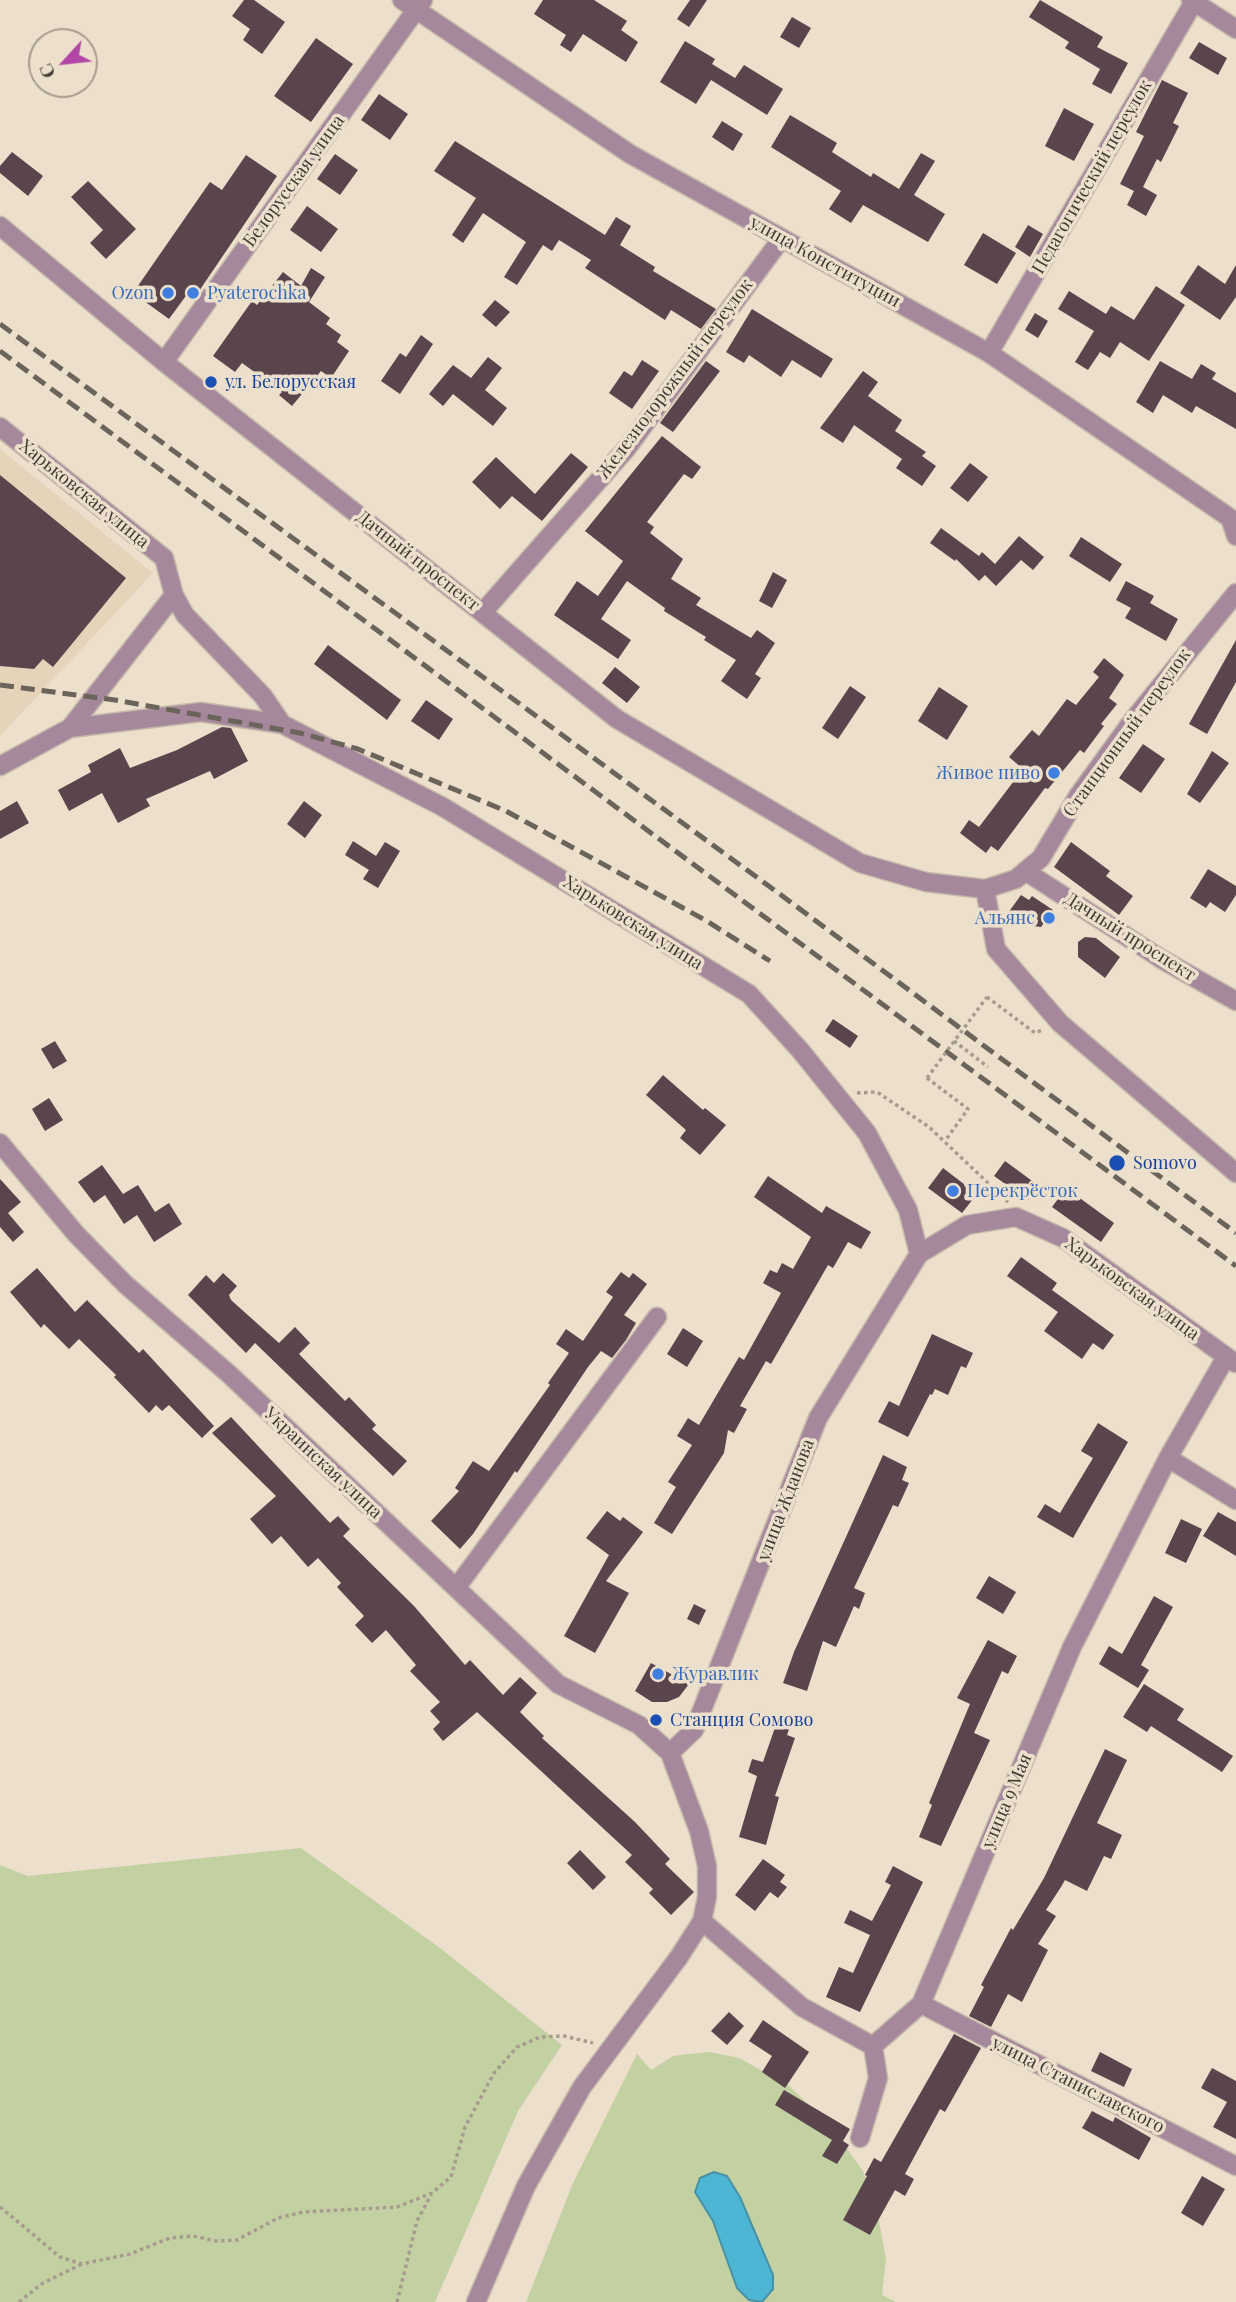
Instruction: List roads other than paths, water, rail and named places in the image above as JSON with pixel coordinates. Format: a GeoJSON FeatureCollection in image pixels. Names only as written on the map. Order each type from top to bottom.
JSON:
{"type":"FeatureCollection","features":[{"type":"Feature","properties":{"kind":"street"},"geometry":{"type":"LineString","coordinates":[[1193,1],[1236,29]]}},
{"type":"Feature","properties":{"kind":"street","name":"Педагогический переулок"},"geometry":{"type":"LineString","coordinates":[[989,353],[1193,1]]}},
{"type":"Feature","properties":{"kind":"street","name":"улица Конституции"},"geometry":{"type":"LineString","coordinates":[[413,4],[630,154],[989,353],[1230,518],[1236,536]]}},
{"type":"Feature","properties":{"kind":"street","name":"Белорусская улица"},"geometry":{"type":"LineString","coordinates":[[164,362],[413,4]]}},
{"type":"Feature","properties":{"kind":"street","name":"Дачный проспект"},"geometry":{"type":"LineString","coordinates":[[0,226],[164,362],[617,719],[860,863]]}},
{"type":"Feature","properties":{"kind":"street","name":"Железнодорожный переулок"},"geometry":{"type":"LineString","coordinates":[[483,612],[627,448],[782,238]]}},
{"type":"Feature","properties":{"kind":"street","name":"Харьковская улица"},"geometry":{"type":"LineString","coordinates":[[0,427],[164,558],[174,595],[185,615],[263,696],[282,724],[443,807],[749,994],[867,1133],[908,1210],[919,1254],[967,1226],[1016,1217],[1063,1238],[1231,1361]]}},
{"type":"Feature","properties":{"kind":"street","name":"Станционный переулок"},"geometry":{"type":"LineString","coordinates":[[860,863],[926,882],[985,890],[1016,879],[1041,858],[1077,796],[1132,720],[1236,593]]}},
{"type":"Feature","properties":{"kind":"street"},"geometry":{"type":"LineString","coordinates":[[70,728],[174,595]]}},
{"type":"Feature","properties":{"kind":"street"},"geometry":{"type":"LineString","coordinates":[[0,766],[70,728],[201,712],[282,724]]}},
{"type":"Feature","properties":{"kind":"street","name":"Дачный проспект"},"geometry":{"type":"LineString","coordinates":[[1026,871],[1163,960],[1236,1001]]}},
{"type":"Feature","properties":{"kind":"street"},"geometry":{"type":"LineString","coordinates":[[985,890],[996,948],[1060,1023],[1236,1173]]}},
{"type":"Feature","properties":{"kind":"street","name":"Украинская улица"},"geometry":{"type":"LineString","coordinates":[[0,1143],[76,1234],[125,1284],[230,1375],[558,1685],[639,1725],[670,1753]]}},
{"type":"Feature","properties":{"kind":"street","name":"улица Жданова"},"geometry":{"type":"LineString","coordinates":[[670,1753],[694,1730],[818,1418],[919,1254]]}},
{"type":"Feature","properties":{"kind":"street"},"geometry":{"type":"LineString","coordinates":[[456,1588],[657,1317]]}},
{"type":"Feature","properties":{"kind":"street","name":"улица 9 Мая"},"geometry":{"type":"LineString","coordinates":[[873,2046],[921,2004],[1072,1647],[1168,1458],[1231,1361]]}},
{"type":"Feature","properties":{"kind":"street"},"geometry":{"type":"LineString","coordinates":[[1168,1458],[1236,1500]]}},
{"type":"Feature","properties":{"kind":"street"},"geometry":{"type":"LineString","coordinates":[[476,2302],[526,2186],[582,2087],[609,2047],[679,1957],[702,1921],[707,1866],[699,1831],[670,1753]]}},
{"type":"Feature","properties":{"kind":"street"},"geometry":{"type":"LineString","coordinates":[[702,1921],[802,2007],[873,2046],[878,2078],[860,2138]]}},
{"type":"Feature","properties":{"kind":"street","name":"улица Станиславского"},"geometry":{"type":"LineString","coordinates":[[921,2004],[1236,2166]]}},
{"type":"Feature","properties":{"kind":"water"},"geometry":{"type":"Polygon","coordinates":[[[714,2172],[727,2176],[740,2197],[773,2275],[773,2289],[762,2302],[749,2300],[737,2288],[713,2221],[695,2192],[700,2178],[714,2172]]]}},
{"type":"Feature","properties":{"kind":"railway"},"geometry":{"type":"LineString","coordinates":[[0,324],[777,892],[1236,1233]]}},
{"type":"Feature","properties":{"kind":"railway"},"geometry":{"type":"LineString","coordinates":[[0,351],[1236,1266]]}},
{"type":"Feature","properties":{"kind":"railway"},"geometry":{"type":"LineString","coordinates":[[0,685],[115,700],[300,733],[358,749],[506,811],[705,920],[770,961]]}},
{"type":"Feature","properties":{"kind":"place","name":"Ozon"},"geometry":{"type":"Point","coordinates":[168,293]}},
{"type":"Feature","properties":{"kind":"place","name":"Pyaterochka"},"geometry":{"type":"Point","coordinates":[193,293]}},
{"type":"Feature","properties":{"kind":"place","name":"ул. Белорусская"},"geometry":{"type":"Point","coordinates":[211,382]}},
{"type":"Feature","properties":{"kind":"place","name":"Живое пиво"},"geometry":{"type":"Point","coordinates":[1054,773]}},
{"type":"Feature","properties":{"kind":"place","name":"Альянс"},"geometry":{"type":"Point","coordinates":[1049,918]}},
{"type":"Feature","properties":{"kind":"place","name":"Somovo"},"geometry":{"type":"Point","coordinates":[1117,1163]}},
{"type":"Feature","properties":{"kind":"place","name":"Перекрёсток"},"geometry":{"type":"Point","coordinates":[953,1191]}},
{"type":"Feature","properties":{"kind":"place","name":"Журавлик"},"geometry":{"type":"Point","coordinates":[658,1674]}},
{"type":"Feature","properties":{"kind":"place","name":"Станция Сомово"},"geometry":{"type":"Point","coordinates":[656,1720]}}]}
